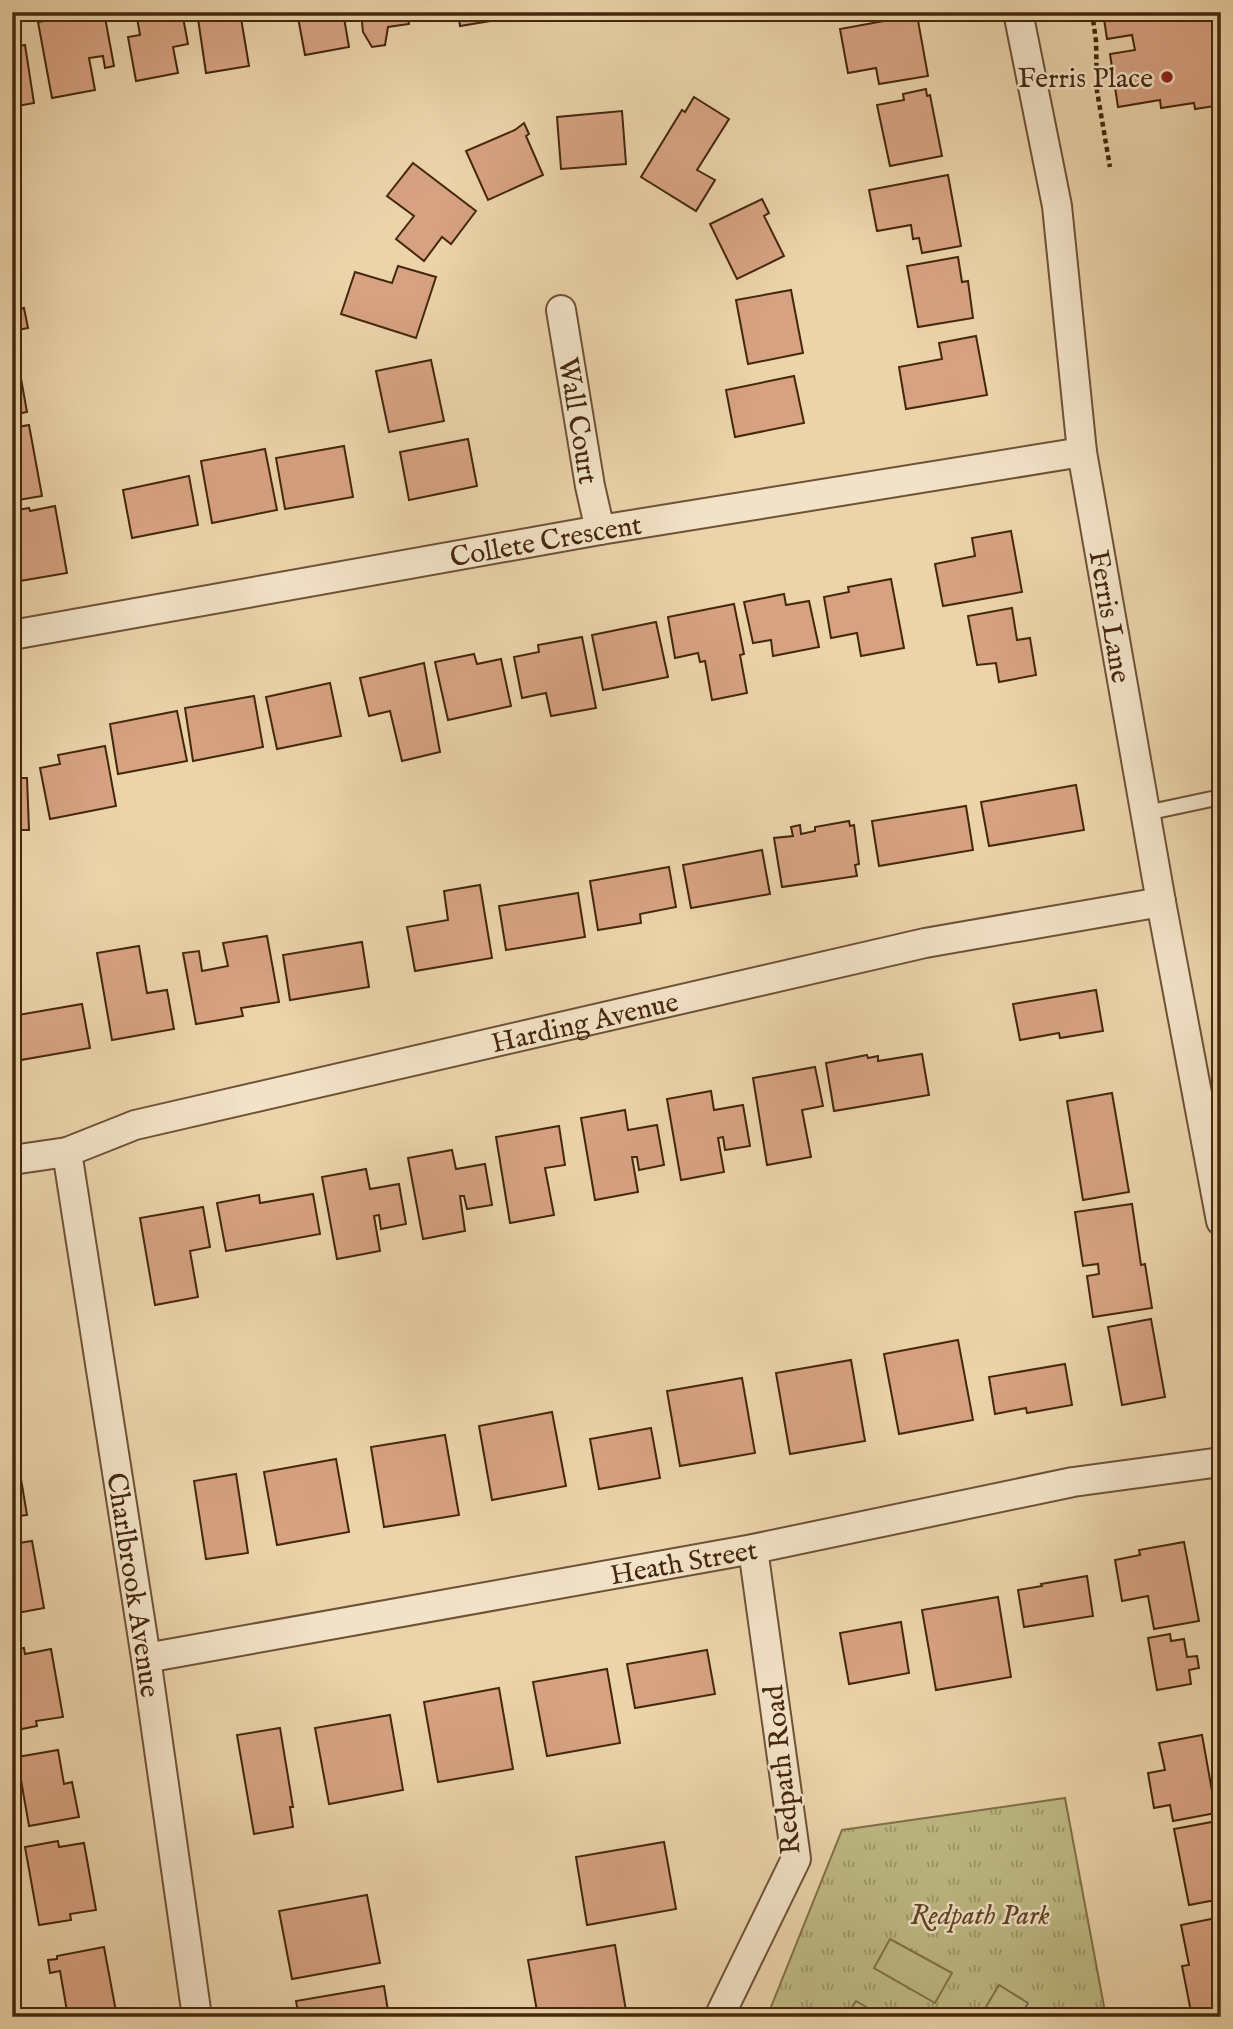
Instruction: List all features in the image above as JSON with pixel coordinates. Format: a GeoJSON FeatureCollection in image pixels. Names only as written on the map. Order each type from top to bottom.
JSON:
{"type":"FeatureCollection","features":[{"type":"Feature","properties":{"kind":"street","name":"Ferris Lane"},"geometry":{"type":"LineString","coordinates":[[1018,12],[1057,206],[1082,453],[1161,902],[1221,1220]]}},
{"type":"Feature","properties":{"kind":"street","name":"Wall Court"},"geometry":{"type":"LineString","coordinates":[[561,310],[590,486],[600,530]]}},
{"type":"Feature","properties":{"kind":"street","name":"Collete Crescent"},"geometry":{"type":"LineString","coordinates":[[12,635],[600,530],[1082,453]]}},
{"type":"Feature","properties":{"kind":"street","name":"Harding Avenue"},"geometry":{"type":"LineString","coordinates":[[12,1160],[67,1153],[135,1125],[925,943],[1161,902]]}},
{"type":"Feature","properties":{"kind":"street","name":"Charlbrook Avenue"},"geometry":{"type":"LineString","coordinates":[[67,1153],[146,1658],[197,2017]]}},
{"type":"Feature","properties":{"kind":"street","name":"Heath Street"},"geometry":{"type":"LineString","coordinates":[[146,1658],[753,1549],[1073,1482],[1221,1462]]}},
{"type":"Feature","properties":{"kind":"street","name":"Redpath Road"},"geometry":{"type":"LineString","coordinates":[[719,2017],[796,1859],[753,1549]]}},
{"type":"Feature","properties":{"kind":"lane"},"geometry":{"type":"LineString","coordinates":[[1146,813],[1221,797]]}},
{"type":"Feature","properties":{"kind":"path"},"geometry":{"type":"LineString","coordinates":[[1092,12],[1096,41],[1097,91],[1110,167]]}},
{"type":"Feature","properties":{"kind":"green space","name":"Redpath Park"},"geometry":{"type":"Polygon","coordinates":[[[1065,1798],[1106,2017],[767,2017],[842,1830],[1065,1798]]]}},
{"type":"Feature","properties":{"kind":"green space"},"geometry":{"type":"Polygon","coordinates":[[[890,1939],[952,1973],[935,2003],[874,1968],[890,1939]]]}},
{"type":"Feature","properties":{"kind":"green space"},"geometry":{"type":"Polygon","coordinates":[[[999,1985],[1028,2003],[1020,2017],[980,2017],[999,1985]]]}},
{"type":"Feature","properties":{"kind":"green space"},"geometry":{"type":"Polygon","coordinates":[[[856,2001],[883,2017],[846,2017],[856,2001]]]}},
{"type":"Feature","properties":{"kind":"building"},"geometry":{"type":"Polygon","coordinates":[[[104,12],[114,66],[105,68],[103,56],[89,58],[95,90],[52,98],[38,22],[104,12]]]}},
{"type":"Feature","properties":{"kind":"building"},"geometry":{"type":"Polygon","coordinates":[[[136,12],[182,12],[188,44],[173,47],[178,73],[136,81],[128,37],[140,35],[136,12]]]}},
{"type":"Feature","properties":{"kind":"building"},"geometry":{"type":"Polygon","coordinates":[[[197,12],[240,12],[249,66],[206,73],[197,12]]]}},
{"type":"Feature","properties":{"kind":"building"},"geometry":{"type":"Polygon","coordinates":[[[297,12],[343,12],[349,47],[305,55],[297,12]]]}},
{"type":"Feature","properties":{"kind":"building"},"geometry":{"type":"Polygon","coordinates":[[[361,12],[407,12],[409,24],[388,27],[385,45],[372,47],[363,32],[361,12]]]}},
{"type":"Feature","properties":{"kind":"building"},"geometry":{"type":"Polygon","coordinates":[[[458,12],[502,12],[503,19],[460,26],[458,12]]]}},
{"type":"Feature","properties":{"kind":"building","name":"Ferris Place"},"geometry":{"type":"Polygon","coordinates":[[[1103,12],[1221,12],[1221,105],[1195,109],[1194,103],[1161,108],[1160,100],[1118,107],[1110,54],[1135,50],[1132,35],[1107,39],[1103,12]]]}},
{"type":"Feature","properties":{"kind":"building"},"geometry":{"type":"Polygon","coordinates":[[[917,15],[928,76],[879,84],[876,68],[848,73],[840,29],[917,15]]]}},
{"type":"Feature","properties":{"kind":"building"},"geometry":{"type":"Polygon","coordinates":[[[25,45],[34,103],[12,107],[12,47],[25,45]]]}},
{"type":"Feature","properties":{"kind":"building"},"geometry":{"type":"Polygon","coordinates":[[[926,89],[927,96],[930,95],[942,156],[890,166],[877,105],[904,100],[903,94],[926,89]]]}},
{"type":"Feature","properties":{"kind":"building"},"geometry":{"type":"Polygon","coordinates":[[[694,97],[729,119],[697,170],[715,180],[696,211],[641,177],[682,110],[685,112],[694,97]]]}},
{"type":"Feature","properties":{"kind":"building"},"geometry":{"type":"Polygon","coordinates":[[[622,111],[626,164],[561,169],[557,117],[622,111]]]}},
{"type":"Feature","properties":{"kind":"building"},"geometry":{"type":"Polygon","coordinates":[[[524,123],[529,134],[526,136],[543,175],[488,200],[466,151],[515,130],[524,123]]]}},
{"type":"Feature","properties":{"kind":"building"},"geometry":{"type":"Polygon","coordinates":[[[413,163],[476,211],[451,244],[442,237],[424,261],[396,239],[414,216],[387,196],[413,163]]]}},
{"type":"Feature","properties":{"kind":"building"},"geometry":{"type":"Polygon","coordinates":[[[948,175],[961,246],[922,253],[919,238],[913,239],[911,225],[877,231],[869,190],[948,175]]]}},
{"type":"Feature","properties":{"kind":"building"},"geometry":{"type":"Polygon","coordinates":[[[762,199],[769,213],[764,216],[784,256],[737,279],[710,224],[762,199]]]}},
{"type":"Feature","properties":{"kind":"building"},"geometry":{"type":"Polygon","coordinates":[[[958,257],[962,282],[968,281],[973,318],[918,327],[907,266],[958,257]]]}},
{"type":"Feature","properties":{"kind":"building"},"geometry":{"type":"Polygon","coordinates":[[[12,261],[20,309],[24,308],[28,328],[12,331],[12,261]]]}},
{"type":"Feature","properties":{"kind":"building"},"geometry":{"type":"Polygon","coordinates":[[[398,266],[436,277],[416,338],[341,314],[355,272],[392,283],[398,266]]]}},
{"type":"Feature","properties":{"kind":"building"},"geometry":{"type":"Polygon","coordinates":[[[791,290],[803,353],[748,364],[736,300],[791,290]]]}},
{"type":"Feature","properties":{"kind":"building"},"geometry":{"type":"Polygon","coordinates":[[[976,336],[987,395],[906,409],[899,367],[942,359],[939,343],[976,336]]]}},
{"type":"Feature","properties":{"kind":"building"},"geometry":{"type":"Polygon","coordinates":[[[12,345],[15,345],[27,412],[12,415],[12,345]]]}},
{"type":"Feature","properties":{"kind":"building"},"geometry":{"type":"Polygon","coordinates":[[[431,360],[444,421],[389,432],[376,371],[431,360]]]}},
{"type":"Feature","properties":{"kind":"building"},"geometry":{"type":"Polygon","coordinates":[[[794,376],[804,423],[735,437],[726,390],[794,376]]]}},
{"type":"Feature","properties":{"kind":"building"},"geometry":{"type":"Polygon","coordinates":[[[29,425],[42,496],[12,501],[12,428],[29,425]]]}},
{"type":"Feature","properties":{"kind":"building"},"geometry":{"type":"Polygon","coordinates":[[[468,439],[477,486],[409,500],[400,452],[468,439]]]}},
{"type":"Feature","properties":{"kind":"building"},"geometry":{"type":"Polygon","coordinates":[[[344,446],[353,497],[285,509],[276,458],[344,446]]]}},
{"type":"Feature","properties":{"kind":"building"},"geometry":{"type":"Polygon","coordinates":[[[265,449],[277,510],[212,523],[201,461],[265,449]]]}},
{"type":"Feature","properties":{"kind":"building"},"geometry":{"type":"Polygon","coordinates":[[[189,476],[198,525],[132,538],[123,490],[189,476]]]}},
{"type":"Feature","properties":{"kind":"building"},"geometry":{"type":"Polygon","coordinates":[[[55,506],[67,573],[14,582],[12,511],[55,506]]]}},
{"type":"Feature","properties":{"kind":"building"},"geometry":{"type":"Polygon","coordinates":[[[1011,531],[1022,592],[943,606],[935,564],[975,556],[972,538],[1011,531]]]}},
{"type":"Feature","properties":{"kind":"building"},"geometry":{"type":"Polygon","coordinates":[[[891,579],[904,648],[861,656],[857,633],[831,638],[824,597],[849,592],[848,587],[891,579]]]}},
{"type":"Feature","properties":{"kind":"building"},"geometry":{"type":"Polygon","coordinates":[[[784,594],[786,605],[809,601],[819,647],[773,656],[771,640],[753,643],[744,602],[784,594]]]}},
{"type":"Feature","properties":{"kind":"building"},"geometry":{"type":"Polygon","coordinates":[[[734,604],[744,654],[740,655],[747,693],[712,700],[705,661],[700,662],[698,653],[675,658],[668,617],[734,604]]]}},
{"type":"Feature","properties":{"kind":"building"},"geometry":{"type":"Polygon","coordinates":[[[1012,608],[1017,640],[1030,638],[1036,675],[999,682],[996,663],[977,665],[968,616],[1012,608]]]}},
{"type":"Feature","properties":{"kind":"building"},"geometry":{"type":"Polygon","coordinates":[[[656,622],[668,677],[603,690],[592,635],[656,622]]]}},
{"type":"Feature","properties":{"kind":"building"},"geometry":{"type":"Polygon","coordinates":[[[582,637],[596,708],[551,716],[546,693],[522,698],[514,657],[539,652],[538,645],[582,637]]]}},
{"type":"Feature","properties":{"kind":"building"},"geometry":{"type":"Polygon","coordinates":[[[474,654],[477,664],[501,659],[511,706],[448,720],[435,662],[474,654]]]}},
{"type":"Feature","properties":{"kind":"building"},"geometry":{"type":"Polygon","coordinates":[[[424,663],[440,752],[402,761],[390,711],[369,716],[360,678],[424,663]]]}},
{"type":"Feature","properties":{"kind":"building"},"geometry":{"type":"Polygon","coordinates":[[[330,683],[341,736],[277,749],[266,697],[330,683]]]}},
{"type":"Feature","properties":{"kind":"building"},"geometry":{"type":"Polygon","coordinates":[[[254,696],[263,747],[193,761],[185,708],[254,696]]]}},
{"type":"Feature","properties":{"kind":"building"},"geometry":{"type":"Polygon","coordinates":[[[177,711],[187,761],[118,774],[110,724],[177,711]]]}},
{"type":"Feature","properties":{"kind":"building"},"geometry":{"type":"Polygon","coordinates":[[[105,746],[116,806],[50,819],[40,768],[60,764],[58,755],[105,746]]]}},
{"type":"Feature","properties":{"kind":"building"},"geometry":{"type":"Polygon","coordinates":[[[12,778],[27,778],[29,830],[12,830],[12,778]]]}},
{"type":"Feature","properties":{"kind":"building"},"geometry":{"type":"Polygon","coordinates":[[[1076,785],[1084,830],[989,846],[981,802],[1076,785]]]}},
{"type":"Feature","properties":{"kind":"building"},"geometry":{"type":"Polygon","coordinates":[[[966,806],[973,850],[879,866],[872,821],[966,806]]]}},
{"type":"Feature","properties":{"kind":"building"},"geometry":{"type":"Polygon","coordinates":[[[849,821],[850,826],[854,825],[859,864],[855,865],[857,876],[782,887],[774,838],[793,836],[791,827],[800,825],[801,834],[815,831],[815,827],[849,821]]]}},
{"type":"Feature","properties":{"kind":"building"},"geometry":{"type":"Polygon","coordinates":[[[762,850],[770,894],[691,908],[683,865],[762,850]]]}},
{"type":"Feature","properties":{"kind":"building"},"geometry":{"type":"Polygon","coordinates":[[[669,867],[676,907],[640,914],[641,923],[598,930],[590,881],[669,867]]]}},
{"type":"Feature","properties":{"kind":"building"},"geometry":{"type":"Polygon","coordinates":[[[480,885],[492,958],[415,971],[407,927],[448,920],[444,891],[480,885]]]}},
{"type":"Feature","properties":{"kind":"building"},"geometry":{"type":"Polygon","coordinates":[[[578,893],[585,937],[506,950],[499,906],[578,893]]]}},
{"type":"Feature","properties":{"kind":"building"},"geometry":{"type":"Polygon","coordinates":[[[267,936],[279,1002],[241,1008],[243,1016],[196,1024],[183,953],[199,951],[202,971],[228,966],[223,943],[267,936]]]}},
{"type":"Feature","properties":{"kind":"building"},"geometry":{"type":"Polygon","coordinates":[[[362,942],[369,987],[290,1000],[283,955],[362,942]]]}},
{"type":"Feature","properties":{"kind":"building"},"geometry":{"type":"Polygon","coordinates":[[[139,946],[147,993],[167,990],[174,1029],[112,1040],[97,953],[139,946]]]}},
{"type":"Feature","properties":{"kind":"building"},"geometry":{"type":"Polygon","coordinates":[[[1096,990],[1103,1031],[1060,1038],[1059,1033],[1020,1040],[1013,1004],[1096,990]]]}},
{"type":"Feature","properties":{"kind":"building"},"geometry":{"type":"Polygon","coordinates":[[[82,1004],[90,1048],[15,1061],[12,1016],[82,1004]]]}},
{"type":"Feature","properties":{"kind":"building"},"geometry":{"type":"Polygon","coordinates":[[[922,1054],[929,1095],[834,1111],[826,1063],[867,1055],[868,1058],[878,1056],[878,1061],[922,1054]]]}},
{"type":"Feature","properties":{"kind":"building"},"geometry":{"type":"Polygon","coordinates":[[[815,1067],[823,1106],[802,1110],[811,1157],[767,1165],[753,1078],[815,1067]]]}},
{"type":"Feature","properties":{"kind":"building"},"geometry":{"type":"Polygon","coordinates":[[[711,1091],[714,1110],[743,1105],[750,1146],[725,1150],[723,1137],[718,1138],[724,1172],[681,1180],[667,1099],[711,1091]]]}},
{"type":"Feature","properties":{"kind":"building"},"geometry":{"type":"Polygon","coordinates":[[[1112,1093],[1129,1192],[1083,1200],[1067,1101],[1112,1093]]]}},
{"type":"Feature","properties":{"kind":"building"},"geometry":{"type":"Polygon","coordinates":[[[625,1110],[628,1130],[657,1125],[664,1165],[639,1170],[637,1157],[632,1157],[638,1192],[595,1200],[581,1118],[625,1110]]]}},
{"type":"Feature","properties":{"kind":"building"},"geometry":{"type":"Polygon","coordinates":[[[559,1126],[565,1165],[545,1168],[554,1215],[510,1223],[496,1137],[559,1126]]]}},
{"type":"Feature","properties":{"kind":"building"},"geometry":{"type":"Polygon","coordinates":[[[452,1150],[456,1169],[485,1164],[492,1205],[467,1209],[464,1196],[460,1196],[465,1231],[423,1239],[408,1158],[452,1150]]]}},
{"type":"Feature","properties":{"kind":"building"},"geometry":{"type":"Polygon","coordinates":[[[366,1169],[370,1189],[399,1184],[406,1224],[381,1229],[379,1215],[374,1216],[380,1251],[337,1259],[322,1177],[366,1169]]]}},
{"type":"Feature","properties":{"kind":"building"},"geometry":{"type":"Polygon","coordinates":[[[313,1194],[320,1234],[226,1251],[217,1203],[259,1195],[260,1203],[313,1194]]]}},
{"type":"Feature","properties":{"kind":"building"},"geometry":{"type":"Polygon","coordinates":[[[1132,1204],[1141,1265],[1145,1264],[1152,1308],[1093,1317],[1087,1276],[1099,1274],[1098,1264],[1083,1266],[1075,1212],[1132,1204]]]}},
{"type":"Feature","properties":{"kind":"building"},"geometry":{"type":"Polygon","coordinates":[[[203,1207],[210,1247],[190,1251],[198,1297],[155,1305],[140,1218],[203,1207]]]}},
{"type":"Feature","properties":{"kind":"building"},"geometry":{"type":"Polygon","coordinates":[[[1151,1319],[1165,1397],[1122,1405],[1108,1327],[1151,1319]]]}},
{"type":"Feature","properties":{"kind":"building"},"geometry":{"type":"Polygon","coordinates":[[[958,1340],[973,1420],[899,1434],[884,1354],[958,1340]]]}},
{"type":"Feature","properties":{"kind":"building"},"geometry":{"type":"Polygon","coordinates":[[[851,1360],[865,1441],[790,1454],[776,1373],[851,1360]]]}},
{"type":"Feature","properties":{"kind":"building"},"geometry":{"type":"Polygon","coordinates":[[[1065,1364],[1072,1405],[1027,1413],[1026,1408],[995,1414],[989,1377],[1065,1364]]]}},
{"type":"Feature","properties":{"kind":"building"},"geometry":{"type":"Polygon","coordinates":[[[742,1378],[755,1453],[680,1466],[667,1391],[742,1378]]]}},
{"type":"Feature","properties":{"kind":"building"},"geometry":{"type":"Polygon","coordinates":[[[552,1412],[566,1486],[492,1500],[479,1426],[552,1412]]]}},
{"type":"Feature","properties":{"kind":"building"},"geometry":{"type":"Polygon","coordinates":[[[651,1428],[660,1478],[599,1489],[590,1439],[651,1428]]]}},
{"type":"Feature","properties":{"kind":"building"},"geometry":{"type":"Polygon","coordinates":[[[445,1435],[459,1515],[384,1527],[371,1447],[445,1435]]]}},
{"type":"Feature","properties":{"kind":"building"},"geometry":{"type":"Polygon","coordinates":[[[336,1459],[349,1532],[277,1545],[264,1472],[336,1459]]]}},
{"type":"Feature","properties":{"kind":"building"},"geometry":{"type":"Polygon","coordinates":[[[236,1474],[248,1553],[206,1559],[194,1481],[236,1474]]]}},
{"type":"Feature","properties":{"kind":"building"},"geometry":{"type":"Polygon","coordinates":[[[21,1479],[27,1515],[12,1517],[12,1481],[21,1479]]]}},
{"type":"Feature","properties":{"kind":"building"},"geometry":{"type":"Polygon","coordinates":[[[32,1541],[44,1608],[17,1613],[18,1618],[12,1619],[12,1544],[32,1541]]]}},
{"type":"Feature","properties":{"kind":"building"},"geometry":{"type":"Polygon","coordinates":[[[1184,1542],[1199,1621],[1154,1629],[1148,1596],[1122,1601],[1115,1560],[1140,1555],[1139,1550],[1184,1542]]]}},
{"type":"Feature","properties":{"kind":"building"},"geometry":{"type":"Polygon","coordinates":[[[1087,1576],[1093,1616],[1024,1627],[1018,1590],[1087,1576]]]}},
{"type":"Feature","properties":{"kind":"building"},"geometry":{"type":"Polygon","coordinates":[[[998,1597],[1011,1677],[936,1690],[922,1610],[998,1597]]]}},
{"type":"Feature","properties":{"kind":"building"},"geometry":{"type":"Polygon","coordinates":[[[901,1622],[909,1673],[849,1684],[840,1633],[901,1622]]]}},
{"type":"Feature","properties":{"kind":"building"},"geometry":{"type":"Polygon","coordinates":[[[1170,1634],[1171,1641],[1184,1639],[1187,1657],[1197,1656],[1199,1668],[1189,1670],[1191,1684],[1157,1690],[1148,1638],[1170,1634]]]}},
{"type":"Feature","properties":{"kind":"building"},"geometry":{"type":"Polygon","coordinates":[[[24,1648],[25,1654],[51,1649],[63,1717],[36,1721],[37,1726],[12,1731],[12,1650],[24,1648]]]}},
{"type":"Feature","properties":{"kind":"building"},"geometry":{"type":"Polygon","coordinates":[[[707,1650],[715,1694],[635,1708],[627,1664],[707,1650]]]}},
{"type":"Feature","properties":{"kind":"building"},"geometry":{"type":"Polygon","coordinates":[[[607,1669],[620,1743],[547,1756],[533,1682],[607,1669]]]}},
{"type":"Feature","properties":{"kind":"building"},"geometry":{"type":"Polygon","coordinates":[[[499,1688],[513,1769],[438,1782],[424,1702],[499,1688]]]}},
{"type":"Feature","properties":{"kind":"building"},"geometry":{"type":"Polygon","coordinates":[[[390,1715],[403,1790],[329,1804],[315,1728],[390,1715]]]}},
{"type":"Feature","properties":{"kind":"building"},"geometry":{"type":"Polygon","coordinates":[[[280,1728],[293,1807],[290,1807],[293,1827],[254,1834],[237,1735],[280,1728]]]}},
{"type":"Feature","properties":{"kind":"building"},"geometry":{"type":"Polygon","coordinates":[[[1202,1735],[1216,1813],[1173,1821],[1170,1805],[1154,1808],[1148,1773],[1165,1770],[1159,1743],[1202,1735]]]}},
{"type":"Feature","properties":{"kind":"building"},"geometry":{"type":"Polygon","coordinates":[[[58,1750],[64,1784],[72,1782],[79,1817],[29,1826],[17,1757],[58,1750]]]}},
{"type":"Feature","properties":{"kind":"building"},"geometry":{"type":"Polygon","coordinates":[[[1217,1821],[1221,1844],[1221,1899],[1189,1905],[1174,1829],[1217,1821]]]}},
{"type":"Feature","properties":{"kind":"building"},"geometry":{"type":"Polygon","coordinates":[[[58,1841],[59,1847],[84,1843],[96,1910],[70,1914],[71,1920],[39,1925],[25,1847],[58,1841]]]}},
{"type":"Feature","properties":{"kind":"building"},"geometry":{"type":"Polygon","coordinates":[[[664,1842],[676,1909],[587,1925],[576,1857],[664,1842]]]}},
{"type":"Feature","properties":{"kind":"building"},"geometry":{"type":"Polygon","coordinates":[[[367,1895],[380,1963],[292,1979],[279,1911],[367,1895]]]}},
{"type":"Feature","properties":{"kind":"building"},"geometry":{"type":"Polygon","coordinates":[[[1221,1917],[1221,2017],[1192,2017],[1182,1966],[1189,1965],[1181,1925],[1221,1917]]]}},
{"type":"Feature","properties":{"kind":"building"},"geometry":{"type":"Polygon","coordinates":[[[615,1945],[627,2017],[538,2017],[528,1960],[615,1945]]]}},
{"type":"Feature","properties":{"kind":"building"},"geometry":{"type":"Polygon","coordinates":[[[104,1947],[117,2017],[68,2017],[60,1971],[50,1973],[48,1960],[104,1947]]]}},
{"type":"Feature","properties":{"kind":"building"},"geometry":{"type":"Polygon","coordinates":[[[384,1986],[389,2017],[299,2017],[296,2001],[384,1986]]]}},
{"type":"Feature","properties":{"kind":"place","name":"Ferris Place"},"geometry":{"type":"Point","coordinates":[1167,77]}}]}
